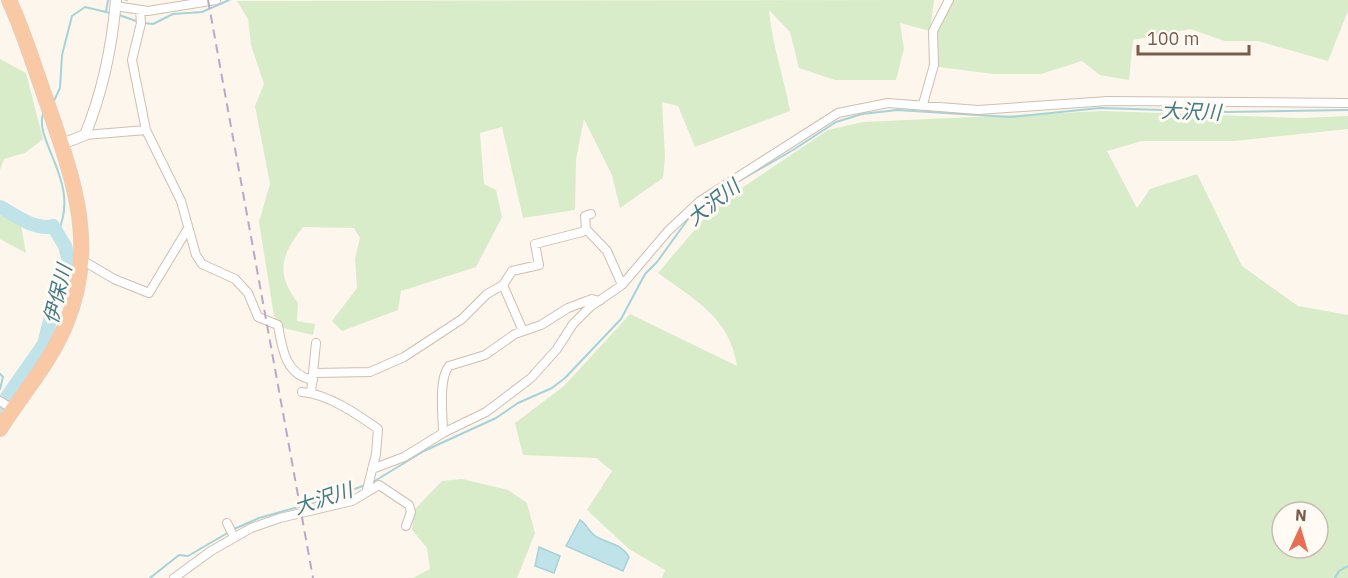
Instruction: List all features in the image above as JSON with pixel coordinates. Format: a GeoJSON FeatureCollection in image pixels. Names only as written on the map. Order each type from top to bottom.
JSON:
{"type":"FeatureCollection","features":[{"type":"Feature","properties":{"kind":"highway"},"geometry":{"type":"LineString","coordinates":[[0,429],[7,405],[55,347],[66,323],[82,260],[79,205],[62,144],[9,0]]}},
{"type":"Feature","properties":{"kind":"street"},"geometry":{"type":"LineString","coordinates":[[85,135],[99,99],[110,54],[116,3],[140,10],[186,2],[216,0]]}},
{"type":"Feature","properties":{"kind":"street"},"geometry":{"type":"LineString","coordinates":[[922,104],[934,65],[933,31],[949,0]]}},
{"type":"Feature","properties":{"kind":"street"},"geometry":{"type":"LineString","coordinates":[[140,10],[141,23],[132,60],[146,130],[181,201],[187,230],[196,255],[202,264],[235,279],[248,293],[258,317],[278,326],[283,356],[295,372],[313,377],[370,372],[404,357],[462,319],[487,294],[503,285],[512,271],[539,265],[535,244],[552,241],[586,229]]}},
{"type":"Feature","properties":{"kind":"street"},"geometry":{"type":"LineString","coordinates":[[371,473],[486,412],[531,378],[557,349],[573,324],[590,307],[622,285],[668,231],[700,201],[826,119],[866,106],[922,104],[978,110],[1108,101],[1348,103]]}},
{"type":"Feature","properties":{"kind":"street"},"geometry":{"type":"LineString","coordinates":[[62,144],[85,135],[146,130]]}},
{"type":"Feature","properties":{"kind":"street"},"geometry":{"type":"LineString","coordinates":[[591,214],[584,218],[586,229],[607,251],[622,285]]}},
{"type":"Feature","properties":{"kind":"street"},"geometry":{"type":"LineString","coordinates":[[82,260],[114,279],[149,293],[187,230]]}},
{"type":"Feature","properties":{"kind":"street"},"geometry":{"type":"LineString","coordinates":[[503,285],[523,331]]}},
{"type":"Feature","properties":{"kind":"street"},"geometry":{"type":"LineString","coordinates":[[443,433],[442,400],[445,370],[449,366],[484,355],[523,331],[541,325],[568,308],[591,299],[599,301],[610,295]]}},
{"type":"Feature","properties":{"kind":"street"},"geometry":{"type":"LineString","coordinates":[[174,578],[233,536],[280,518],[352,501],[362,497],[367,490],[378,429],[359,416],[306,392],[313,377],[316,343]]}},
{"type":"Feature","properties":{"kind":"street"},"geometry":{"type":"LineString","coordinates":[[367,490],[384,486],[395,498],[409,505],[411,512],[406,526]]}},
{"type":"Feature","properties":{"kind":"street"},"geometry":{"type":"LineString","coordinates":[[226,523],[233,536]]}},
{"type":"Feature","properties":{"kind":"green space"},"geometry":{"type":"Polygon","coordinates":[[[934,0],[930,31],[900,23],[904,49],[896,80],[835,80],[799,68],[790,32],[769,10],[790,111],[695,147],[678,106],[662,102],[665,156],[663,178],[620,208],[612,175],[584,119],[576,159],[575,210],[523,218],[502,127],[480,133],[484,184],[496,190],[502,217],[476,267],[401,291],[398,310],[342,331],[332,321],[357,288],[355,258],[360,238],[354,228],[303,227],[286,255],[284,273],[286,282],[298,303],[297,321],[315,324],[313,335],[283,328],[274,316],[259,222],[270,184],[255,106],[264,84],[251,45],[248,19],[237,1],[934,0]]]}},
{"type":"Feature","properties":{"kind":"green space"},"geometry":{"type":"Polygon","coordinates":[[[953,0],[1348,0],[1348,11],[1328,61],[1258,41],[1225,41],[1190,29],[1133,40],[1129,80],[1100,75],[1082,61],[1041,74],[993,74],[939,67],[935,31],[953,0]]]}},
{"type":"Feature","properties":{"kind":"green space"},"geometry":{"type":"Polygon","coordinates":[[[0,59],[26,73],[43,139],[25,153],[4,159],[0,170],[0,59]]]}},
{"type":"Feature","properties":{"kind":"green space"},"geometry":{"type":"Polygon","coordinates":[[[1104,111],[1301,118],[1348,116],[1348,129],[1234,141],[1142,141],[1107,151],[1137,208],[1150,189],[1197,174],[1242,266],[1298,306],[1348,315],[1348,578],[662,578],[665,570],[629,549],[587,510],[612,471],[596,458],[523,455],[515,423],[564,386],[630,314],[737,366],[733,349],[719,323],[697,302],[658,273],[715,206],[828,130],[863,122],[1104,111]]]}},
{"type":"Feature","properties":{"kind":"green space"},"geometry":{"type":"Polygon","coordinates":[[[0,215],[21,225],[26,253],[0,239],[0,215]]]}},
{"type":"Feature","properties":{"kind":"green space"},"geometry":{"type":"Polygon","coordinates":[[[462,479],[508,490],[527,503],[535,533],[517,578],[413,578],[430,569],[427,548],[412,530],[415,509],[442,481],[462,479]]]}},
{"type":"Feature","properties":{"kind":"water"},"geometry":{"type":"Polygon","coordinates":[[[580,520],[594,535],[626,553],[629,557],[623,571],[566,546],[580,520]]]}},
{"type":"Feature","properties":{"kind":"water"},"geometry":{"type":"Polygon","coordinates":[[[539,547],[560,556],[554,573],[535,566],[539,547]]]}},
{"type":"Feature","properties":{"kind":"waterway"},"geometry":{"type":"LineString","coordinates":[[106,12],[108,0]]}},
{"type":"Feature","properties":{"kind":"waterway"},"geometry":{"type":"LineString","coordinates":[[144,23],[153,24],[173,14],[202,12],[229,0]]}},
{"type":"Feature","properties":{"kind":"waterway"},"geometry":{"type":"LineString","coordinates":[[53,103],[60,88],[62,55],[72,16],[85,7],[110,13]]}},
{"type":"Feature","properties":{"kind":"waterway"},"geometry":{"type":"LineString","coordinates":[[119,15],[139,22]]}},
{"type":"Feature","properties":{"kind":"waterway","name":"大沢川"},"geometry":{"type":"LineString","coordinates":[[373,482],[424,451],[496,418],[518,403],[552,388],[565,378],[621,319],[645,274],[657,262],[688,219],[739,181],[836,122],[862,114],[897,110],[1010,117],[1100,108],[1228,112],[1348,110]]}},
{"type":"Feature","properties":{"kind":"waterway"},"geometry":{"type":"LineString","coordinates":[[43,114],[42,125],[45,137],[61,180],[64,196],[64,214],[58,232]]}},
{"type":"Feature","properties":{"kind":"waterway","name":"伊保川"},"geometry":{"type":"LineString","coordinates":[[0,207],[32,224],[53,226],[65,246],[69,261],[65,286],[57,293],[44,344],[0,407]]}},
{"type":"Feature","properties":{"kind":"waterway"},"geometry":{"type":"LineString","coordinates":[[0,374],[3,377],[0,389]]}},
{"type":"Feature","properties":{"kind":"waterway","name":"大沢川"},"geometry":{"type":"LineString","coordinates":[[234,529],[259,518],[337,496],[365,485]]}},
{"type":"Feature","properties":{"kind":"waterway","name":"大沢川"},"geometry":{"type":"LineString","coordinates":[[150,578],[179,555],[188,556],[229,532]]}},
{"type":"Feature","properties":{"kind":"waterway"},"geometry":{"type":"LineString","coordinates":[[1335,578],[1339,571],[1348,566]]}},
{"type":"Feature","properties":{"kind":"railway"},"geometry":{"type":"LineString","coordinates":[[208,0],[313,578]]}}]}
